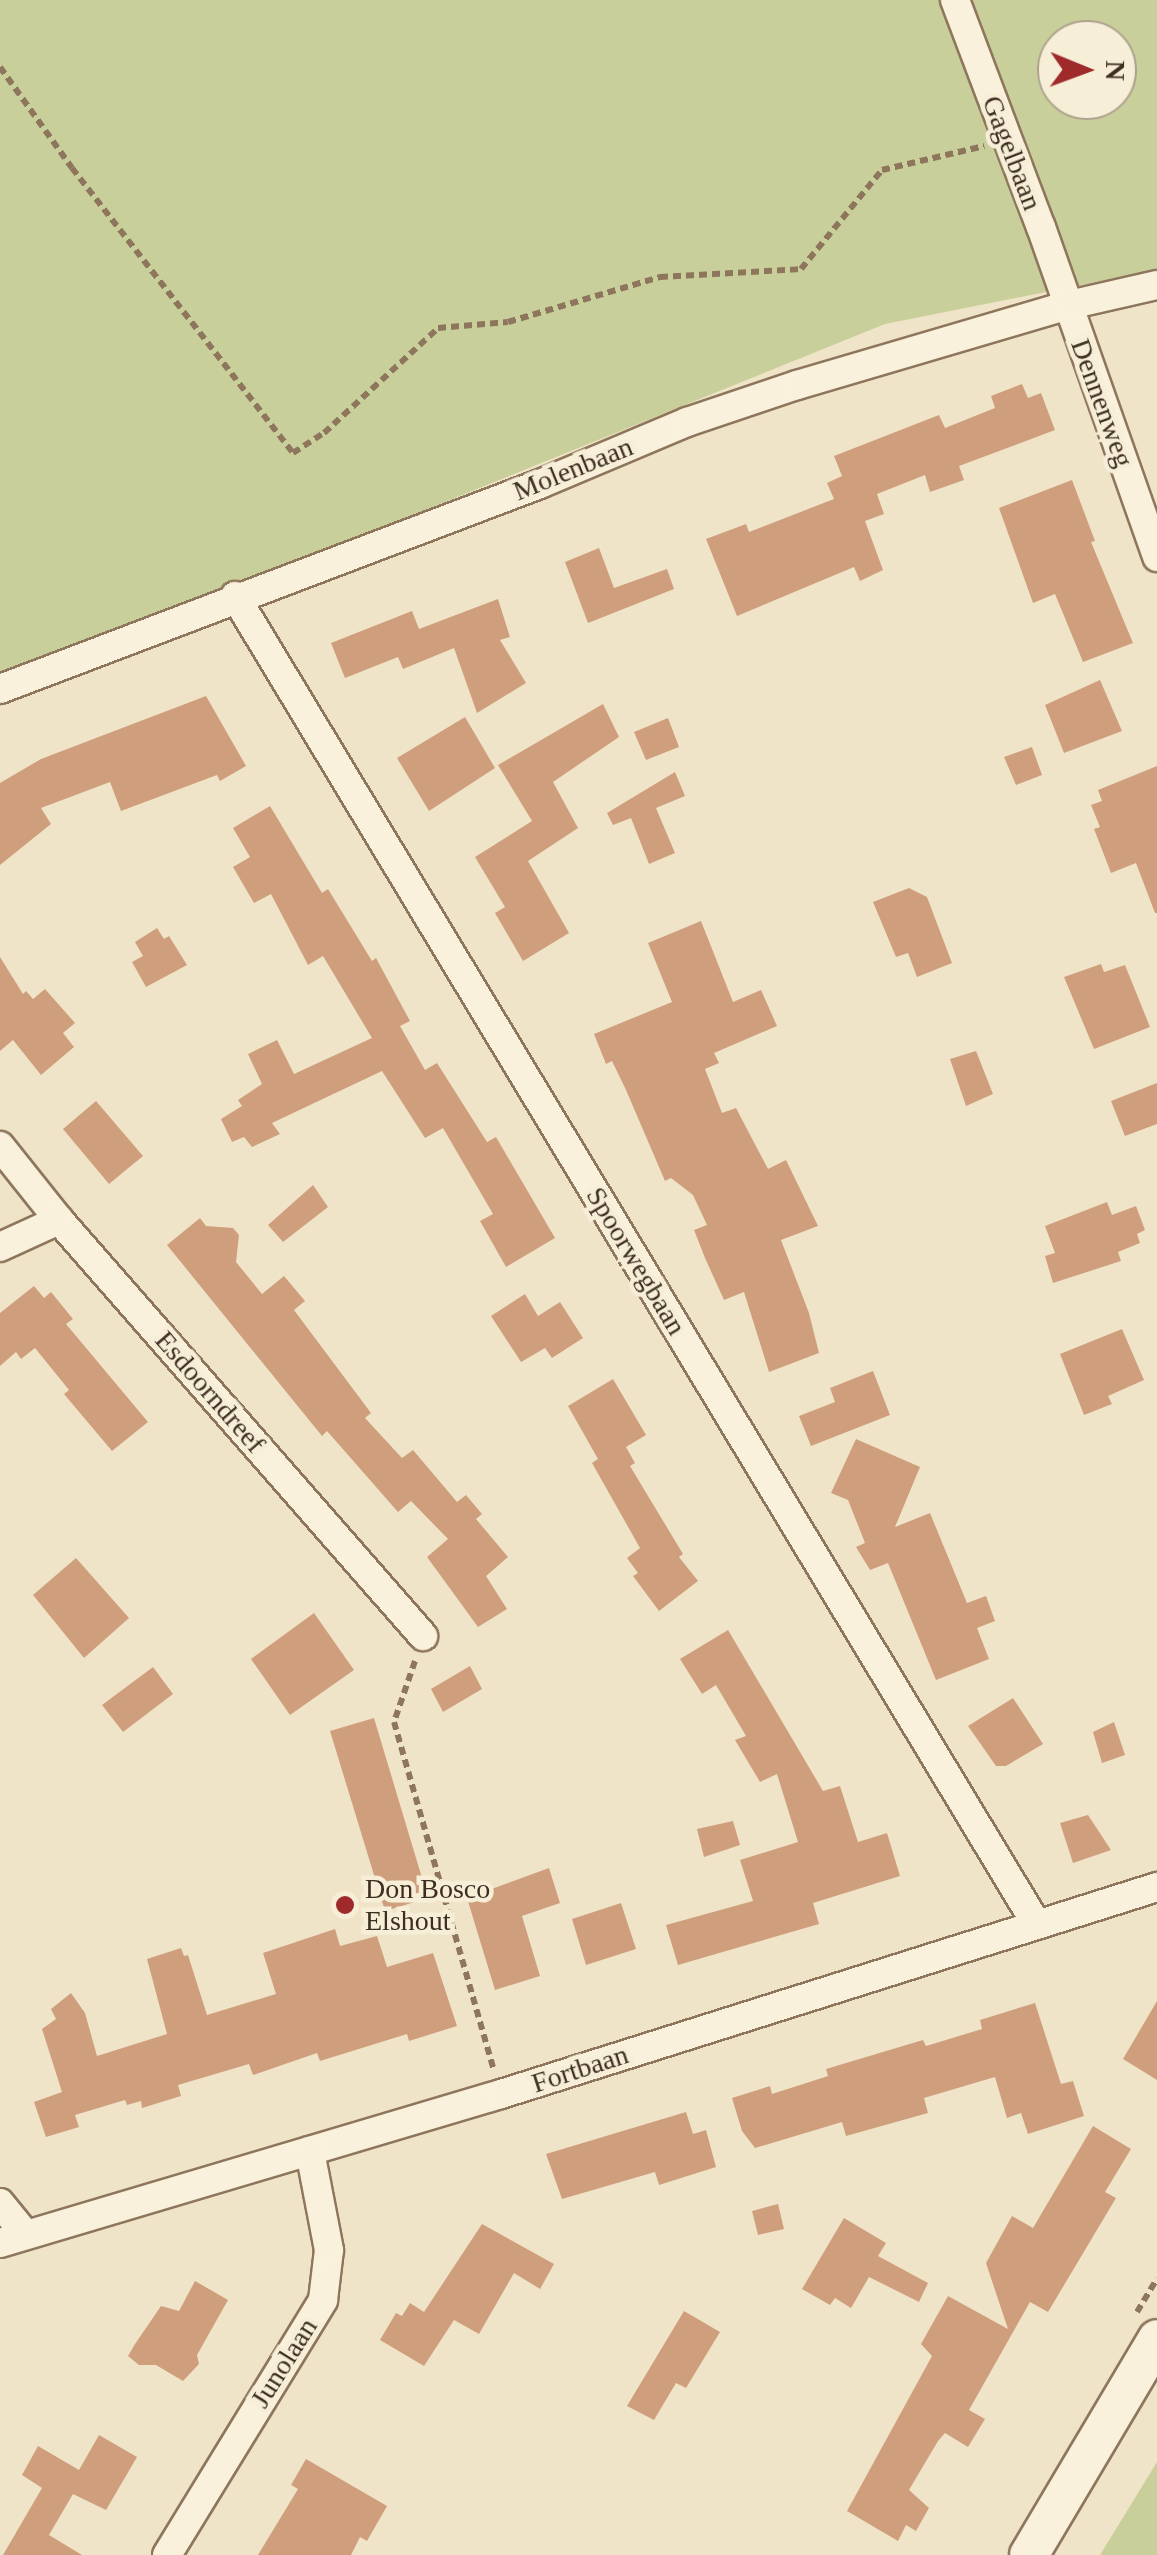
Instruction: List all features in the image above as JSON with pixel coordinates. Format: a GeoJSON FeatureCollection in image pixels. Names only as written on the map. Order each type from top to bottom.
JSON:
{"type":"FeatureCollection","features":[{"type":"Feature","properties":{"kind":"main road"},"geometry":{"type":"LineString","coordinates":[[1028,2555],[1157,2339]]}},
{"type":"Feature","properties":{"kind":"street","name":"Gagelbaan"},"geometry":{"type":"LineString","coordinates":[[955,0],[1069,306]]}},
{"type":"Feature","properties":{"kind":"street","name":"Molenbaan"},"geometry":{"type":"LineString","coordinates":[[0,688],[235,596],[540,484],[688,422],[797,385],[1069,306],[1157,286]]}},
{"type":"Feature","properties":{"kind":"street","name":"Dennenweg"},"geometry":{"type":"LineString","coordinates":[[1069,306],[1157,557]]}},
{"type":"Feature","properties":{"kind":"street","name":"Spoorwegbaan"},"geometry":{"type":"LineString","coordinates":[[235,596],[1037,1925]]}},
{"type":"Feature","properties":{"kind":"street","name":"Esdoorndreef"},"geometry":{"type":"LineString","coordinates":[[0,1146],[59,1220],[423,1636]]}},
{"type":"Feature","properties":{"kind":"street"},"geometry":{"type":"LineString","coordinates":[[0,1247],[59,1220]]}},
{"type":"Feature","properties":{"kind":"street","name":"Fortbaan"},"geometry":{"type":"LineString","coordinates":[[13,2239],[501,2094],[1157,1887]]}},
{"type":"Feature","properties":{"kind":"street","name":"Junolaan"},"geometry":{"type":"LineString","coordinates":[[167,2555],[323,2300],[329,2250],[310,2150]]}},
{"type":"Feature","properties":{"kind":"street"},"geometry":{"type":"LineString","coordinates":[[0,2203],[13,2239]]}},
{"type":"Feature","properties":{"kind":"path"},"geometry":{"type":"LineString","coordinates":[[0,67],[72,168],[293,452],[324,434],[438,328],[508,322],[660,277],[801,269],[882,170],[1006,141]]}},
{"type":"Feature","properties":{"kind":"path"},"geometry":{"type":"LineString","coordinates":[[423,1636],[394,1722],[501,2094]]}},
{"type":"Feature","properties":{"kind":"green space"},"geometry":{"type":"Polygon","coordinates":[[[0,0],[1157,0],[1157,270],[885,324],[0,682],[0,0]]]}},
{"type":"Feature","properties":{"kind":"green space"},"geometry":{"type":"Polygon","coordinates":[[[1157,2462],[1157,2555],[1100,2555],[1157,2462]]]}},
{"type":"Feature","properties":{"kind":"building"},"geometry":{"type":"Polygon","coordinates":[[[1022,384],[1028,398],[1041,393],[1055,430],[959,466],[964,480],[930,492],[925,475],[877,494],[884,514],[865,521],[883,570],[860,581],[854,567],[737,616],[706,539],[746,524],[749,532],[834,499],[827,483],[842,476],[834,456],[939,415],[945,428],[995,408],[991,396],[1022,384]]]}},
{"type":"Feature","properties":{"kind":"building"},"geometry":{"type":"Polygon","coordinates":[[[1072,480],[1095,541],[1091,542],[1133,643],[1083,662],[1055,594],[1033,603],[999,508],[1072,480]]]}},
{"type":"Feature","properties":{"kind":"building"},"geometry":{"type":"Polygon","coordinates":[[[599,548],[614,588],[667,569],[674,589],[588,623],[565,562],[599,548]]]}},
{"type":"Feature","properties":{"kind":"building"},"geometry":{"type":"Polygon","coordinates":[[[498,599],[510,637],[500,640],[526,683],[477,713],[454,648],[403,669],[398,657],[345,678],[331,643],[412,611],[419,629],[498,599]]]}},
{"type":"Feature","properties":{"kind":"building"},"geometry":{"type":"Polygon","coordinates":[[[1100,680],[1122,731],[1064,753],[1045,705],[1100,680]]]}},
{"type":"Feature","properties":{"kind":"building"},"geometry":{"type":"Polygon","coordinates":[[[206,696],[246,766],[220,781],[217,775],[121,811],[110,782],[41,808],[51,824],[0,865],[0,783],[41,759],[206,696]]]}},
{"type":"Feature","properties":{"kind":"building"},"geometry":{"type":"Polygon","coordinates":[[[603,704],[619,737],[553,782],[578,828],[528,861],[569,933],[523,961],[495,913],[505,907],[475,857],[532,821],[498,765],[603,704]]]}},
{"type":"Feature","properties":{"kind":"building"},"geometry":{"type":"Polygon","coordinates":[[[465,717],[495,768],[429,811],[397,758],[465,717]]]}},
{"type":"Feature","properties":{"kind":"building"},"geometry":{"type":"Polygon","coordinates":[[[668,718],[679,747],[646,760],[634,732],[668,718]]]}},
{"type":"Feature","properties":{"kind":"building"},"geometry":{"type":"Polygon","coordinates":[[[1032,747],[1042,775],[1016,785],[1004,757],[1032,747]]]}},
{"type":"Feature","properties":{"kind":"building"},"geometry":{"type":"Polygon","coordinates":[[[1157,766],[1155,913],[1136,863],[1111,873],[1094,829],[1100,827],[1091,805],[1102,801],[1098,790],[1157,766]]]}},
{"type":"Feature","properties":{"kind":"building"},"geometry":{"type":"Polygon","coordinates":[[[675,772],[685,796],[656,808],[675,853],[649,864],[631,818],[613,825],[607,813],[675,772]]]}},
{"type":"Feature","properties":{"kind":"building"},"geometry":{"type":"Polygon","coordinates":[[[270,806],[322,893],[328,889],[372,961],[376,958],[410,1021],[400,1026],[425,1070],[437,1063],[487,1142],[496,1137],[555,1238],[506,1267],[480,1221],[493,1214],[443,1128],[425,1138],[382,1071],[272,1123],[280,1134],[252,1147],[244,1137],[232,1142],[221,1119],[242,1106],[238,1100],[262,1084],[248,1054],[277,1040],[294,1074],[372,1038],[323,956],[308,965],[271,894],[254,903],[233,867],[250,857],[233,828],[270,806]]]}},
{"type":"Feature","properties":{"kind":"building"},"geometry":{"type":"Polygon","coordinates":[[[909,888],[927,897],[952,963],[917,977],[908,953],[896,957],[873,902],[909,888]]]}},
{"type":"Feature","properties":{"kind":"building"},"geometry":{"type":"Polygon","coordinates":[[[701,921],[733,1002],[761,990],[777,1026],[714,1053],[719,1063],[705,1069],[722,1113],[736,1108],[768,1169],[786,1160],[818,1226],[781,1240],[809,1313],[819,1353],[769,1372],[744,1292],[724,1300],[694,1230],[707,1225],[693,1195],[671,1178],[665,1181],[612,1061],[606,1064],[594,1034],[672,1002],[648,943],[701,921]]]}},
{"type":"Feature","properties":{"kind":"building"},"geometry":{"type":"Polygon","coordinates":[[[157,928],[164,939],[169,936],[187,965],[146,987],[132,962],[143,956],[135,942],[157,928]]]}},
{"type":"Feature","properties":{"kind":"building"},"geometry":{"type":"Polygon","coordinates":[[[0,957],[23,994],[26,991],[33,999],[45,989],[75,1023],[63,1033],[74,1047],[41,1075],[13,1040],[0,1051],[0,957]]]}},
{"type":"Feature","properties":{"kind":"building"},"geometry":{"type":"Polygon","coordinates":[[[1101,964],[1104,972],[1125,965],[1150,1027],[1094,1049],[1064,977],[1101,964]]]}},
{"type":"Feature","properties":{"kind":"building"},"geometry":{"type":"Polygon","coordinates":[[[976,1051],[993,1094],[966,1106],[950,1059],[976,1051]]]}},
{"type":"Feature","properties":{"kind":"building"},"geometry":{"type":"Polygon","coordinates":[[[1157,1083],[1157,1124],[1125,1136],[1111,1101],[1157,1083]]]}},
{"type":"Feature","properties":{"kind":"building"},"geometry":{"type":"Polygon","coordinates":[[[96,1101],[143,1156],[109,1184],[63,1129],[96,1101]]]}},
{"type":"Feature","properties":{"kind":"building"},"geometry":{"type":"Polygon","coordinates":[[[313,1185],[328,1207],[283,1242],[268,1225],[313,1185]]]}},
{"type":"Feature","properties":{"kind":"building"},"geometry":{"type":"Polygon","coordinates":[[[1107,1202],[1112,1215],[1136,1206],[1145,1230],[1137,1234],[1140,1243],[1118,1252],[1121,1261],[1053,1283],[1045,1256],[1055,1253],[1045,1226],[1107,1202]]]}},
{"type":"Feature","properties":{"kind":"building"},"geometry":{"type":"Polygon","coordinates":[[[200,1218],[206,1226],[233,1228],[239,1235],[236,1262],[262,1294],[284,1276],[305,1301],[294,1310],[371,1413],[365,1418],[402,1458],[413,1450],[457,1502],[466,1495],[482,1514],[476,1519],[508,1557],[486,1576],[507,1609],[478,1627],[427,1557],[448,1539],[411,1501],[398,1512],[327,1431],[322,1436],[167,1245],[200,1218]]]}},
{"type":"Feature","properties":{"kind":"building"},"geometry":{"type":"Polygon","coordinates":[[[34,1286],[44,1298],[51,1292],[73,1319],[66,1324],[148,1422],[112,1451],[64,1394],[69,1390],[35,1348],[21,1359],[16,1352],[0,1366],[0,1313],[34,1286]]]}},
{"type":"Feature","properties":{"kind":"building"},"geometry":{"type":"Polygon","coordinates":[[[525,1294],[538,1316],[560,1302],[583,1338],[552,1358],[545,1348],[521,1362],[491,1316],[525,1294]]]}},
{"type":"Feature","properties":{"kind":"building"},"geometry":{"type":"Polygon","coordinates":[[[1122,1329],[1144,1380],[1108,1396],[1112,1404],[1084,1415],[1060,1354],[1122,1329]]]}},
{"type":"Feature","properties":{"kind":"building"},"geometry":{"type":"Polygon","coordinates":[[[873,1371],[890,1415],[811,1446],[799,1416],[835,1402],[830,1388],[873,1371]]]}},
{"type":"Feature","properties":{"kind":"building"},"geometry":{"type":"Polygon","coordinates":[[[613,1379],[646,1435],[626,1447],[635,1463],[630,1466],[683,1554],[679,1557],[698,1581],[659,1611],[633,1576],[638,1573],[627,1558],[640,1548],[592,1463],[598,1459],[568,1406],[613,1379]]]}},
{"type":"Feature","properties":{"kind":"building"},"geometry":{"type":"Polygon","coordinates":[[[856,1439],[920,1467],[895,1527],[930,1513],[967,1603],[986,1596],[995,1621],[977,1628],[989,1659],[936,1680],[888,1563],[870,1570],[856,1547],[865,1543],[848,1500],[831,1493],[856,1439]]]}},
{"type":"Feature","properties":{"kind":"building"},"geometry":{"type":"Polygon","coordinates":[[[76,1558],[129,1618],[84,1658],[33,1595],[76,1558]]]}},
{"type":"Feature","properties":{"kind":"building"},"geometry":{"type":"Polygon","coordinates":[[[314,1613],[354,1670],[290,1715],[251,1659],[314,1613]]]}},
{"type":"Feature","properties":{"kind":"building"},"geometry":{"type":"Polygon","coordinates":[[[728,1630],[823,1791],[840,1786],[858,1842],[887,1833],[900,1876],[813,1903],[819,1924],[678,1965],[666,1925],[753,1901],[740,1860],[798,1842],[777,1774],[760,1782],[735,1740],[746,1736],[716,1685],[702,1694],[680,1659],[728,1630]]]}},
{"type":"Feature","properties":{"kind":"building"},"geometry":{"type":"Polygon","coordinates":[[[470,1666],[482,1689],[443,1712],[431,1689],[470,1666]]]}},
{"type":"Feature","properties":{"kind":"building"},"geometry":{"type":"Polygon","coordinates":[[[153,1667],[173,1694],[123,1732],[102,1705],[153,1667]]]}},
{"type":"Feature","properties":{"kind":"building"},"geometry":{"type":"Polygon","coordinates":[[[1013,1698],[1043,1744],[1006,1766],[996,1766],[968,1726],[1013,1698]]]}},
{"type":"Feature","properties":{"kind":"building"},"geometry":{"type":"Polygon","coordinates":[[[374,1718],[428,1898],[385,1911],[330,1731],[374,1718]]]}},
{"type":"Feature","properties":{"kind":"building"},"geometry":{"type":"Polygon","coordinates":[[[1114,1722],[1125,1755],[1102,1763],[1093,1732],[1114,1722]]]}},
{"type":"Feature","properties":{"kind":"building"},"geometry":{"type":"Polygon","coordinates":[[[1088,1815],[1111,1850],[1073,1863],[1060,1823],[1088,1815]]]}},
{"type":"Feature","properties":{"kind":"building"},"geometry":{"type":"Polygon","coordinates":[[[733,1821],[740,1845],[704,1857],[697,1829],[733,1821]]]}},
{"type":"Feature","properties":{"kind":"building"},"geometry":{"type":"Polygon","coordinates":[[[549,1868],[560,1903],[522,1916],[540,1976],[495,1990],[467,1898],[549,1868]]]}},
{"type":"Feature","properties":{"kind":"building"},"geometry":{"type":"Polygon","coordinates":[[[621,1903],[636,1949],[586,1965],[572,1919],[621,1903]]]}},
{"type":"Feature","properties":{"kind":"building"},"geometry":{"type":"Polygon","coordinates":[[[335,1929],[340,1946],[377,1936],[387,1967],[433,1953],[457,2026],[409,2041],[407,2034],[320,2061],[317,2053],[253,2075],[249,2064],[178,2085],[181,2096],[142,2108],[141,2101],[127,2105],[125,2100],[75,2115],[79,2127],[46,2137],[34,2102],[62,2092],[42,2029],[56,2019],[51,2009],[71,1993],[85,2013],[97,2056],[167,2034],[147,1959],[181,1948],[184,1956],[188,1955],[207,2015],[276,1994],[263,1953],[335,1929]]]}},
{"type":"Feature","properties":{"kind":"building"},"geometry":{"type":"Polygon","coordinates":[[[1157,2001],[1157,2080],[1123,2059],[1157,2001]]]}},
{"type":"Feature","properties":{"kind":"building"},"geometry":{"type":"Polygon","coordinates":[[[1035,2003],[1061,2084],[1073,2081],[1084,2116],[1028,2134],[1021,2113],[1007,2118],[995,2077],[924,2098],[928,2113],[846,2136],[842,2122],[755,2148],[742,2131],[732,2098],[770,2086],[772,2094],[828,2076],[826,2069],[923,2040],[926,2046],[982,2029],[980,2020],[1035,2003]]]}},
{"type":"Feature","properties":{"kind":"building"},"geometry":{"type":"Polygon","coordinates":[[[686,2112],[693,2134],[706,2130],[716,2167],[659,2185],[655,2172],[562,2199],[546,2154],[686,2112]]]}},
{"type":"Feature","properties":{"kind":"building"},"geometry":{"type":"Polygon","coordinates":[[[1093,2126],[1131,2149],[1105,2192],[1116,2198],[1048,2312],[1030,2302],[969,2410],[985,2419],[968,2447],[945,2433],[938,2441],[909,2490],[929,2508],[916,2531],[906,2525],[898,2541],[847,2511],[932,2356],[921,2344],[948,2296],[1008,2329],[986,2263],[1012,2216],[1033,2228],[1093,2126]]]}},
{"type":"Feature","properties":{"kind":"building"},"geometry":{"type":"Polygon","coordinates":[[[778,2204],[784,2229],[758,2235],[752,2211],[778,2204]]]}},
{"type":"Feature","properties":{"kind":"building"},"geometry":{"type":"Polygon","coordinates":[[[844,2218],[886,2243],[878,2256],[928,2283],[919,2302],[869,2277],[851,2308],[835,2298],[830,2305],[802,2289],[844,2218]]]}},
{"type":"Feature","properties":{"kind":"building"},"geometry":{"type":"Polygon","coordinates":[[[482,2224],[554,2264],[540,2289],[514,2273],[479,2334],[454,2320],[424,2366],[380,2340],[396,2313],[402,2316],[410,2303],[424,2312],[482,2224]]]}},
{"type":"Feature","properties":{"kind":"building"},"geometry":{"type":"Polygon","coordinates":[[[195,2281],[228,2300],[197,2355],[199,2364],[183,2381],[156,2365],[139,2365],[128,2356],[135,2344],[161,2306],[179,2311],[195,2281]]]}},
{"type":"Feature","properties":{"kind":"building"},"geometry":{"type":"Polygon","coordinates":[[[684,2311],[720,2332],[686,2388],[676,2383],[654,2420],[627,2406],[684,2311]]]}},
{"type":"Feature","properties":{"kind":"building"},"geometry":{"type":"Polygon","coordinates":[[[99,2435],[137,2457],[106,2510],[73,2494],[49,2535],[82,2555],[3,2555],[42,2488],[22,2475],[38,2446],[79,2470],[99,2435]]]}},
{"type":"Feature","properties":{"kind":"building"},"geometry":{"type":"Polygon","coordinates":[[[306,2459],[387,2506],[367,2541],[360,2537],[351,2555],[258,2555],[298,2489],[291,2485],[306,2459]]]}},
{"type":"Feature","properties":{"kind":"place","name":"Don Bosco Elshout"},"geometry":{"type":"Point","coordinates":[345,1905]}}]}
